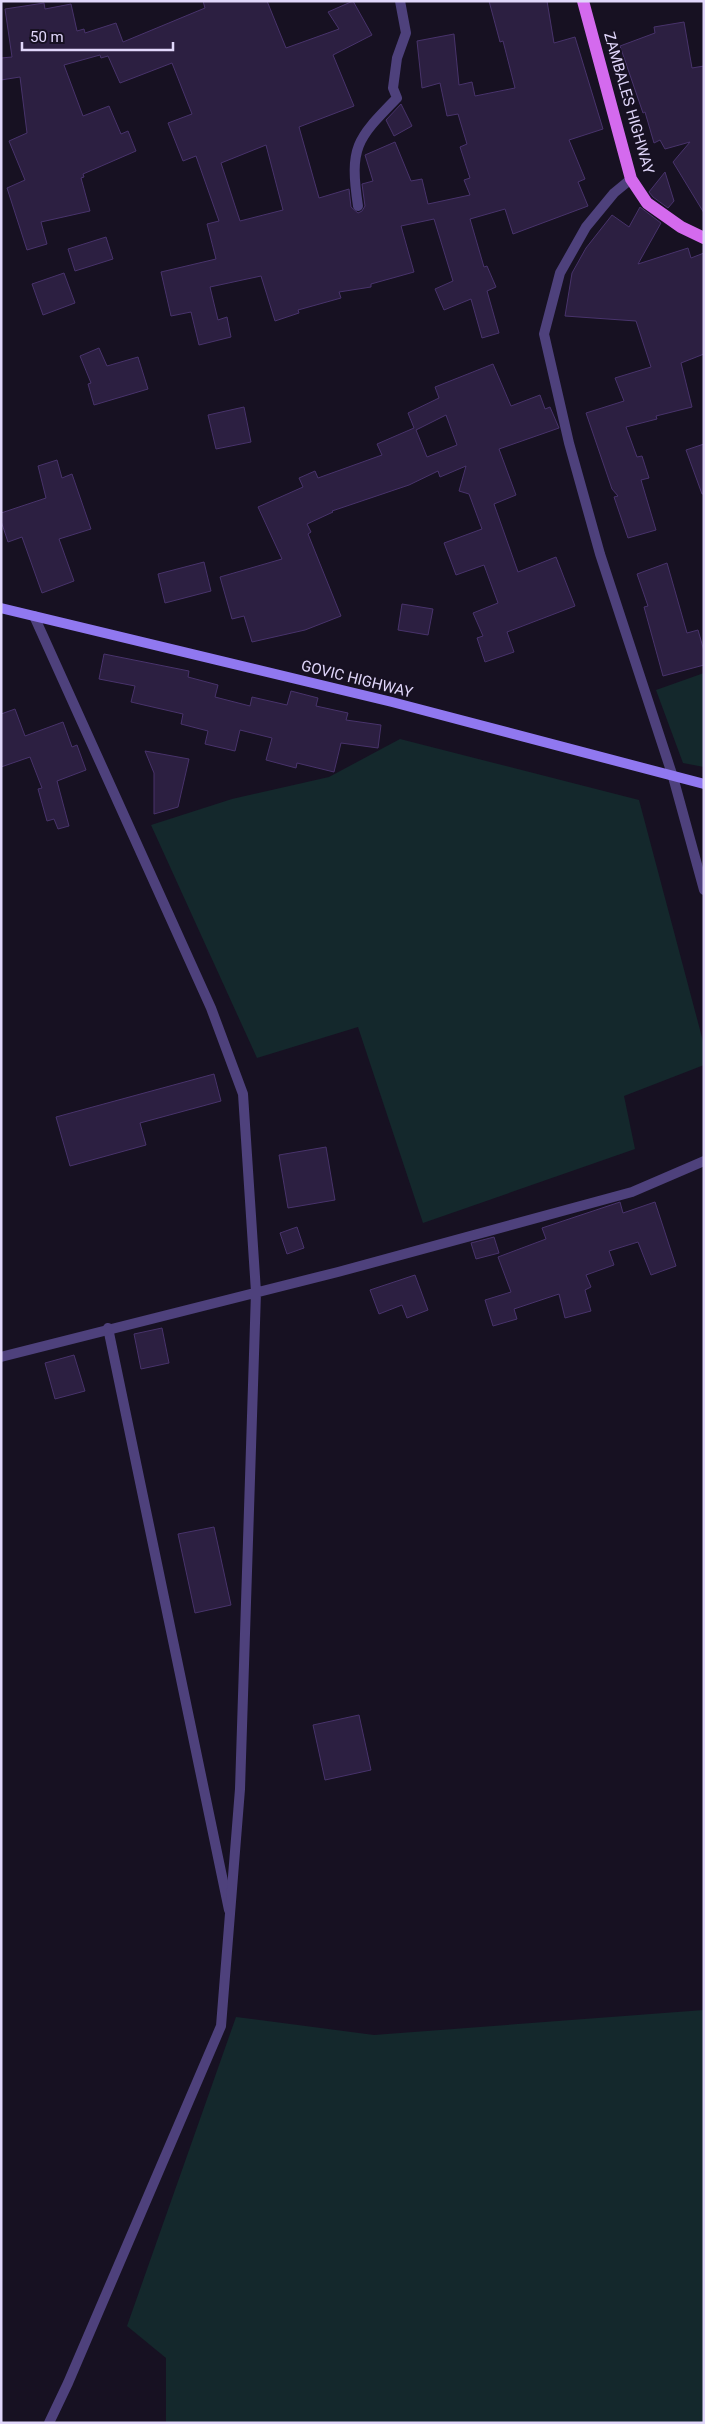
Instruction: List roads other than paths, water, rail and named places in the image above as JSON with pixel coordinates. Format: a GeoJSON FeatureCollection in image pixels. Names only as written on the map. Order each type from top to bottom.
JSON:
{"type":"FeatureCollection","features":[{"type":"Feature","properties":{"kind":"main road","name":"ZAMBALES HIGHWAY"},"geometry":{"type":"LineString","coordinates":[[583,1],[631,179],[647,203],[681,227],[704,238]]}},
{"type":"Feature","properties":{"kind":"main road","name":"GOVIC HIGHWAY"},"geometry":{"type":"LineString","coordinates":[[1,608],[392,702],[704,784]]}},
{"type":"Feature","properties":{"kind":"street"},"geometry":{"type":"LineString","coordinates":[[358,206],[354,159],[361,138],[398,98],[393,88],[398,58],[406,33],[400,1]]}},
{"type":"Feature","properties":{"kind":"street"},"geometry":{"type":"LineString","coordinates":[[631,179],[614,193],[586,227],[560,273],[544,334],[569,443],[600,554],[673,777],[704,890]]}},
{"type":"Feature","properties":{"kind":"street"},"geometry":{"type":"LineString","coordinates":[[34,616],[211,1008],[243,1094],[256,1292],[240,1789],[221,2026],[68,2383],[49,2423]]}},
{"type":"Feature","properties":{"kind":"street"},"geometry":{"type":"LineString","coordinates":[[1,1357],[108,1328],[338,1272],[632,1192],[704,1161]]}},
{"type":"Feature","properties":{"kind":"street"},"geometry":{"type":"LineString","coordinates":[[108,1328],[230,1919]]}}]}
